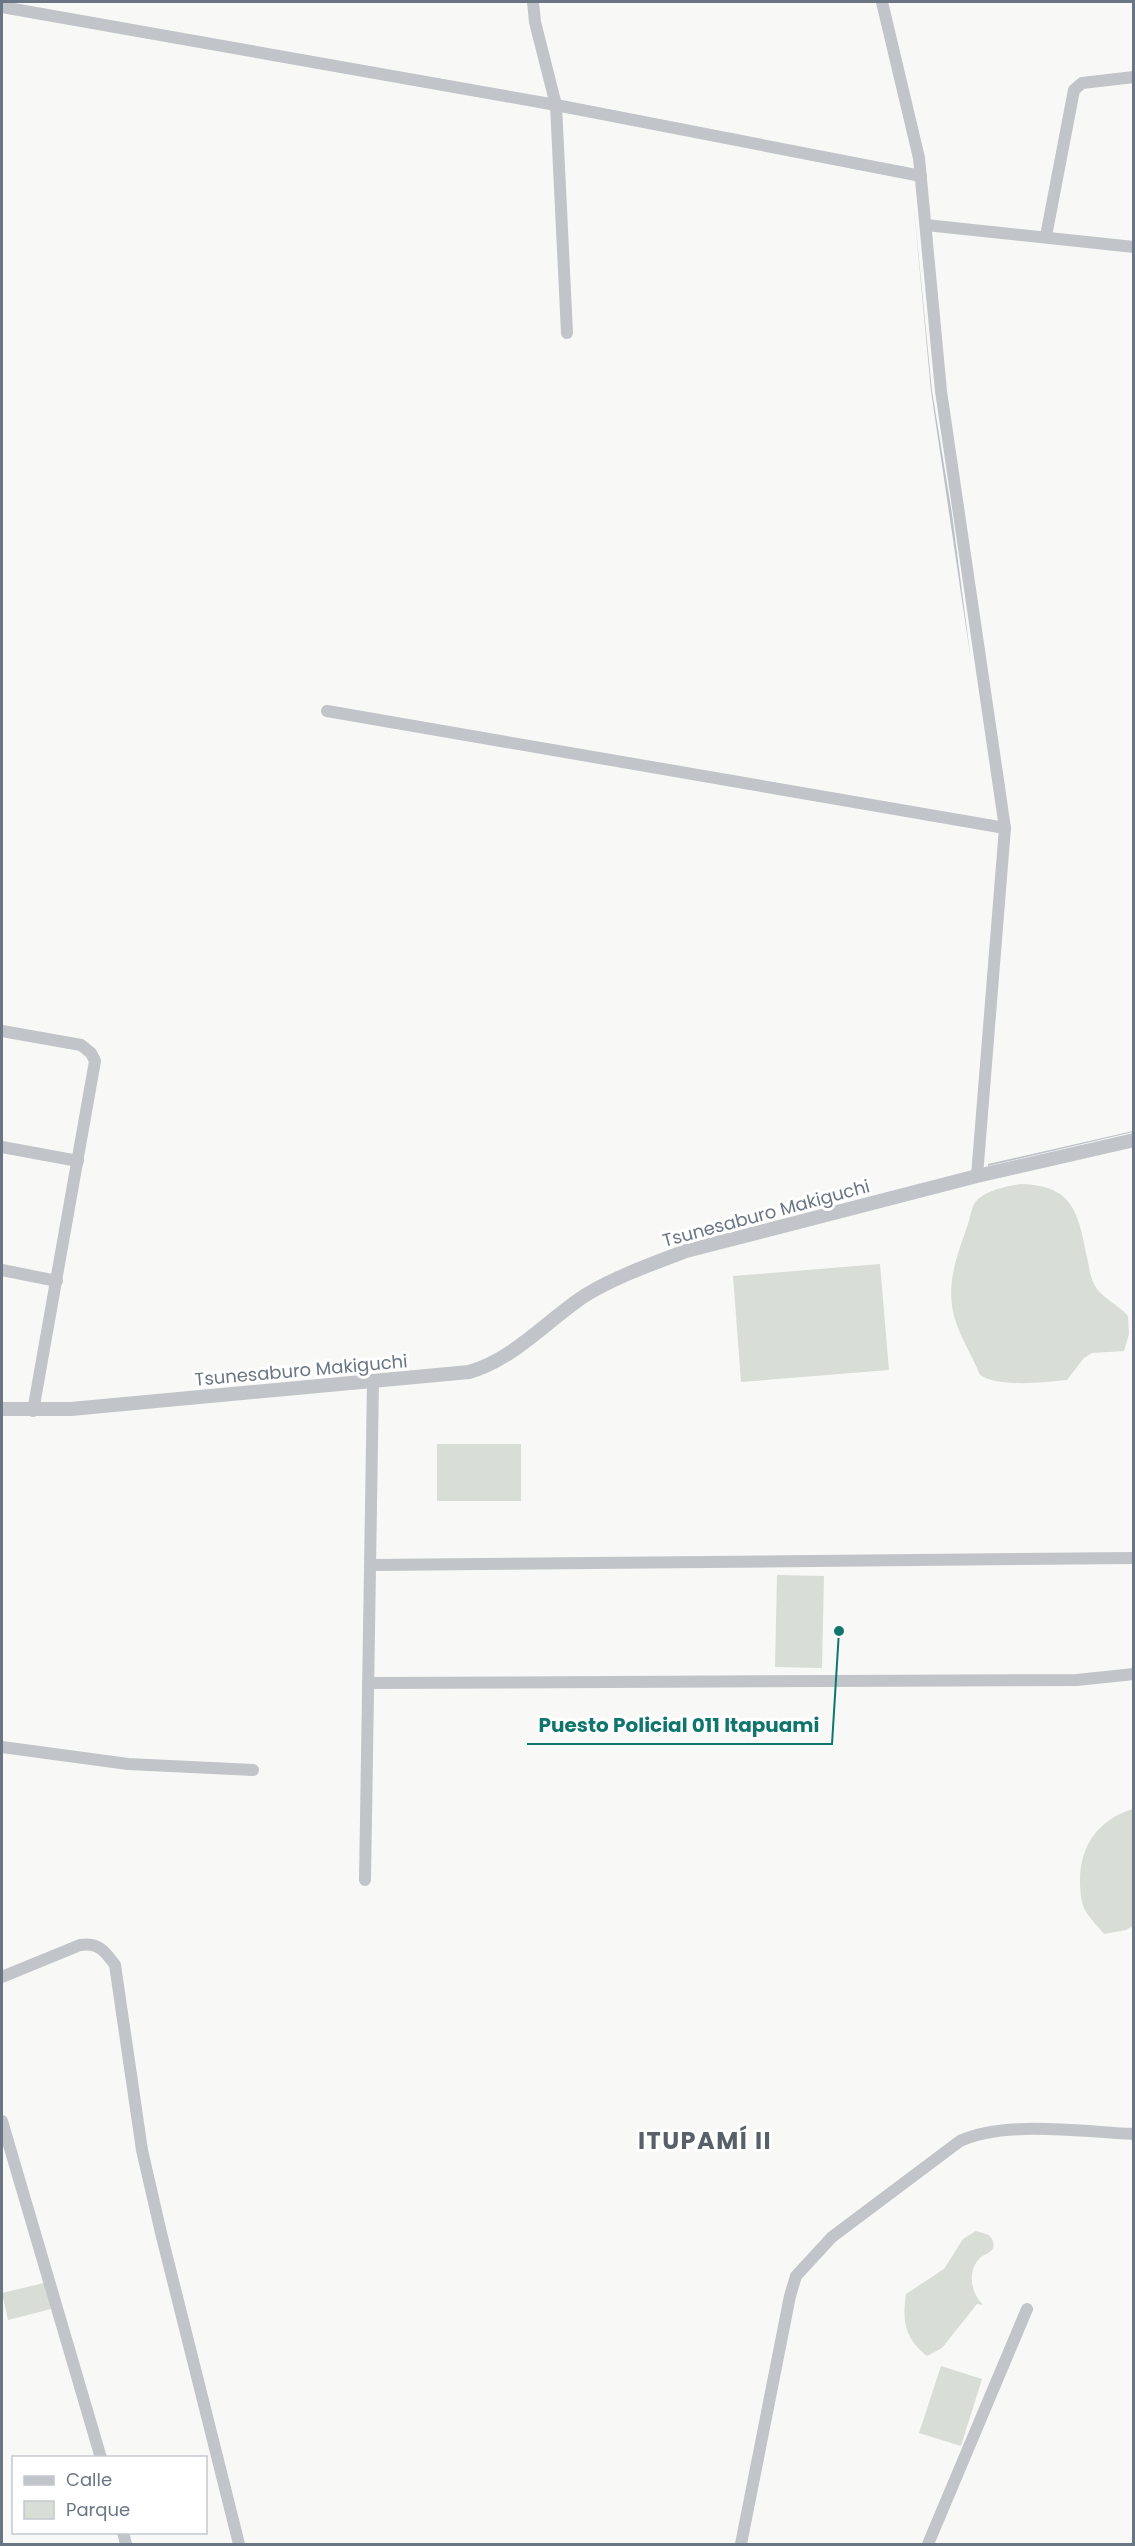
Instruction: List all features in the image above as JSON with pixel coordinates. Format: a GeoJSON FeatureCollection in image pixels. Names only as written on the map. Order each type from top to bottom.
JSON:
{"type":"FeatureCollection","features":[{"type":"Feature","properties":{"kind":"street"},"geometry":{"type":"LineString","coordinates":[[533,2],[535,22],[556,105],[567,333]]}},
{"type":"Feature","properties":{"kind":"street"},"geometry":{"type":"LineString","coordinates":[[882,2],[919,158],[941,391],[1005,828],[977,1176]]}},
{"type":"Feature","properties":{"kind":"street"},"geometry":{"type":"LineString","coordinates":[[2,7],[556,105],[921,176]]}},
{"type":"Feature","properties":{"kind":"street"},"geometry":{"type":"LineString","coordinates":[[1046,237],[1074,90],[1082,83],[1134,77]]}},
{"type":"Feature","properties":{"kind":"street"},"geometry":{"type":"LineString","coordinates":[[926,225],[1134,247]]}},
{"type":"Feature","properties":{"kind":"street"},"geometry":{"type":"LineString","coordinates":[[327,711],[1005,828]]}},
{"type":"Feature","properties":{"kind":"street"},"geometry":{"type":"LineString","coordinates":[[2,1031],[81,1045],[91,1053],[95,1061],[33,1411]]}},
{"type":"Feature","properties":{"kind":"street","name":"Tsunesaburo Makiguchi"},"geometry":{"type":"LineString","coordinates":[[2,1409],[33,1411],[457,1375],[482,1369],[520,1345],[579,1299],[652,1263],[686,1251],[977,1176],[1134,1140]]}},
{"type":"Feature","properties":{"kind":"street"},"geometry":{"type":"LineString","coordinates":[[2,1147],[78,1161]]}},
{"type":"Feature","properties":{"kind":"street"},"geometry":{"type":"LineString","coordinates":[[2,1270],[57,1281]]}},
{"type":"Feature","properties":{"kind":"street"},"geometry":{"type":"LineString","coordinates":[[365,1880],[374,1381]]}},
{"type":"Feature","properties":{"kind":"street"},"geometry":{"type":"LineString","coordinates":[[371,1565],[1134,1558]]}},
{"type":"Feature","properties":{"kind":"street"},"geometry":{"type":"LineString","coordinates":[[368,1683],[1077,1680],[1134,1674]]}},
{"type":"Feature","properties":{"kind":"street"},"geometry":{"type":"LineString","coordinates":[[2,1747],[128,1764],[253,1770]]}},
{"type":"Feature","properties":{"kind":"street"},"geometry":{"type":"LineString","coordinates":[[2,1977],[88,1944],[98,1946],[115,1965],[142,2150],[239,2544]]}},
{"type":"Feature","properties":{"kind":"street"},"geometry":{"type":"LineString","coordinates":[[2,2121],[101,2456]]}},
{"type":"Feature","properties":{"kind":"street"},"geometry":{"type":"LineString","coordinates":[[741,2544],[790,2296],[796,2276],[808,2260],[841,2230],[960,2141],[973,2135],[1007,2129],[1134,2134]]}},
{"type":"Feature","properties":{"kind":"street"},"geometry":{"type":"LineString","coordinates":[[928,2544],[1027,2309]]}},
{"type":"Feature","properties":{"kind":"green space"},"geometry":{"type":"Polygon","coordinates":[[[1022,1184],[1053,1190],[1071,1205],[1080,1227],[1094,1284],[1100,1293],[1128,1316],[1129,1334],[1124,1351],[1092,1353],[1084,1358],[1067,1380],[1010,1383],[999,1382],[980,1375],[954,1315],[951,1295],[953,1274],[974,1204],[982,1196],[993,1191],[1022,1184]]]}},
{"type":"Feature","properties":{"kind":"green space"},"geometry":{"type":"Polygon","coordinates":[[[880,1264],[889,1370],[741,1382],[733,1276],[880,1264]]]}},
{"type":"Feature","properties":{"kind":"green space"},"geometry":{"type":"Polygon","coordinates":[[[437,1444],[521,1444],[521,1501],[437,1501],[437,1444]]]}},
{"type":"Feature","properties":{"kind":"green space"},"geometry":{"type":"Polygon","coordinates":[[[777,1575],[824,1576],[822,1668],[775,1667],[777,1575]]]}},
{"type":"Feature","properties":{"kind":"green space"},"geometry":{"type":"Polygon","coordinates":[[[1133,1809],[1133,1926],[1126,1930],[1104,1934],[1084,1908],[1080,1891],[1081,1868],[1088,1845],[1101,1827],[1110,1819],[1133,1809]]]}},
{"type":"Feature","properties":{"kind":"green space"},"geometry":{"type":"Polygon","coordinates":[[[976,2231],[989,2235],[994,2244],[991,2251],[977,2262],[972,2274],[975,2294],[983,2305],[977,2304],[942,2348],[927,2356],[914,2343],[907,2329],[904,2313],[906,2294],[944,2269],[963,2239],[976,2231]]]}},
{"type":"Feature","properties":{"kind":"green space"},"geometry":{"type":"Polygon","coordinates":[[[44,2283],[51,2309],[8,2320],[2,2293],[44,2283]]]}},
{"type":"Feature","properties":{"kind":"green space"},"geometry":{"type":"Polygon","coordinates":[[[941,2366],[982,2379],[961,2446],[919,2433],[941,2366]]]}},
{"type":"Feature","properties":{"kind":"shaded area"},"geometry":{"type":"Polygon","coordinates":[[[913,199],[932,391],[952,514],[971,661],[931,391],[913,199]]]}},
{"type":"Feature","properties":{"kind":"shaded area"},"geometry":{"type":"Polygon","coordinates":[[[1133,1132],[988,1166],[988,1164],[1133,1132]]]}},
{"type":"Feature","properties":{"kind":"place","name":"Puesto Policial 011 Itapuami"},"geometry":{"type":"Point","coordinates":[839,1631]}},
{"type":"Feature","properties":{"kind":"district","name":"ITUPAMÍ II"},"geometry":{"type":"Point","coordinates":[705,2140]}}]}
